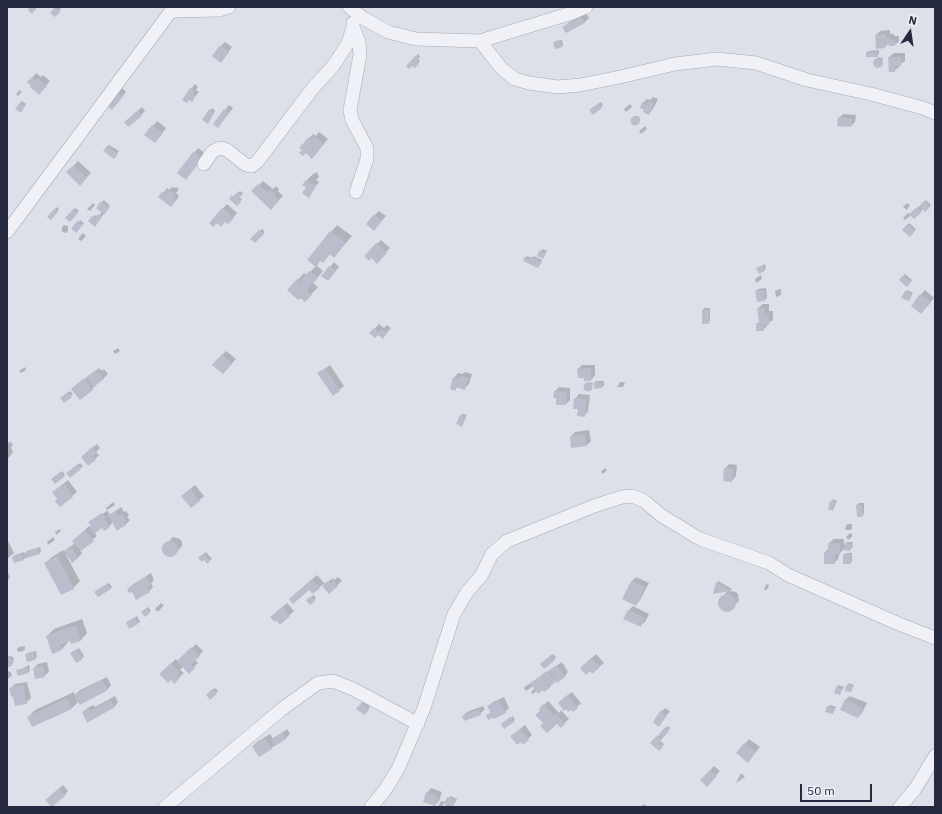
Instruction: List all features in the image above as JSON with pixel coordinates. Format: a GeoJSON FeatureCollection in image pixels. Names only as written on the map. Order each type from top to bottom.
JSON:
{"type":"FeatureCollection","features":[{"type":"Feature","properties":{"kind":"street"},"geometry":{"type":"LineString","coordinates":[[7,232],[173,9],[219,10],[229,7]]}},
{"type":"Feature","properties":{"kind":"street"},"geometry":{"type":"LineString","coordinates":[[351,9],[363,18],[388,32],[416,39],[480,41],[572,13],[586,7]]}},
{"type":"Feature","properties":{"kind":"street"},"geometry":{"type":"LineString","coordinates":[[204,164],[212,152],[221,148],[227,150],[246,165],[252,166],[257,162],[313,88],[334,65],[348,43],[352,27],[351,9]]}},
{"type":"Feature","properties":{"kind":"street"},"geometry":{"type":"LineString","coordinates":[[352,27],[359,42],[360,54],[350,110],[352,120],[367,148],[367,159],[356,192]]}},
{"type":"Feature","properties":{"kind":"street"},"geometry":{"type":"LineString","coordinates":[[480,41],[502,69],[515,78],[529,83],[558,86],[580,85],[675,64],[717,59],[756,63],[808,80],[871,94],[923,108],[935,113]]}},
{"type":"Feature","properties":{"kind":"street"},"geometry":{"type":"LineString","coordinates":[[371,807],[385,790],[398,769],[418,724],[454,614],[468,592],[481,576],[492,554],[507,542],[594,506],[622,497],[633,496],[644,501],[662,516],[700,540],[769,563],[788,575],[899,624],[935,638]]}},
{"type":"Feature","properties":{"kind":"street"},"geometry":{"type":"LineString","coordinates":[[165,807],[282,709],[318,683],[333,681],[353,689],[418,724]]}},
{"type":"Feature","properties":{"kind":"street"},"geometry":{"type":"LineString","coordinates":[[900,807],[915,789],[935,756]]}},
{"type":"Feature","properties":{"kind":"building"},"geometry":{"type":"Polygon","coordinates":[[[30,7],[38,7],[32,14],[28,10],[30,7]]]}},
{"type":"Feature","properties":{"kind":"building"},"geometry":{"type":"Polygon","coordinates":[[[55,7],[60,12],[55,17],[50,13],[55,7]]]}},
{"type":"Feature","properties":{"kind":"building"},"geometry":{"type":"Polygon","coordinates":[[[582,17],[585,23],[566,33],[562,27],[582,17]]]}},
{"type":"Feature","properties":{"kind":"building"},"geometry":{"type":"Polygon","coordinates":[[[886,34],[886,38],[890,37],[890,40],[895,40],[895,46],[885,44],[885,48],[876,49],[875,35],[886,34]]]}},
{"type":"Feature","properties":{"kind":"building"},"geometry":{"type":"Polygon","coordinates":[[[560,41],[561,48],[555,49],[553,42],[560,41]]]}},
{"type":"Feature","properties":{"kind":"building"},"geometry":{"type":"Polygon","coordinates":[[[220,45],[229,52],[221,63],[212,56],[220,45]]]}},
{"type":"Feature","properties":{"kind":"building"},"geometry":{"type":"Polygon","coordinates":[[[866,52],[877,52],[878,57],[866,57],[866,52]]]}},
{"type":"Feature","properties":{"kind":"building"},"geometry":{"type":"Polygon","coordinates":[[[416,55],[419,59],[417,62],[419,64],[415,68],[412,66],[409,69],[406,66],[416,55]]]}},
{"type":"Feature","properties":{"kind":"building"},"geometry":{"type":"Polygon","coordinates":[[[888,57],[901,57],[901,66],[895,66],[895,72],[889,72],[888,57]]]}},
{"type":"Feature","properties":{"kind":"building"},"geometry":{"type":"Polygon","coordinates":[[[878,58],[883,63],[878,68],[873,63],[878,58]]]}},
{"type":"Feature","properties":{"kind":"building"},"geometry":{"type":"Polygon","coordinates":[[[32,77],[36,81],[38,78],[47,86],[39,95],[27,82],[32,77]]]}},
{"type":"Feature","properties":{"kind":"building"},"geometry":{"type":"Polygon","coordinates":[[[190,88],[195,91],[193,95],[195,97],[192,102],[189,100],[187,103],[182,100],[190,88]]]}},
{"type":"Feature","properties":{"kind":"building"},"geometry":{"type":"Polygon","coordinates":[[[117,92],[123,97],[112,110],[106,105],[117,92]]]}},
{"type":"Feature","properties":{"kind":"building"},"geometry":{"type":"Polygon","coordinates":[[[648,101],[654,103],[649,115],[643,112],[644,110],[640,108],[642,102],[646,104],[648,101]]]}},
{"type":"Feature","properties":{"kind":"building"},"geometry":{"type":"Polygon","coordinates":[[[19,103],[25,106],[21,113],[15,109],[19,103]]]}},
{"type":"Feature","properties":{"kind":"building"},"geometry":{"type":"Polygon","coordinates":[[[599,103],[602,108],[593,115],[589,110],[599,103]]]}},
{"type":"Feature","properties":{"kind":"building"},"geometry":{"type":"Polygon","coordinates":[[[209,109],[214,113],[208,124],[202,120],[209,109]]]}},
{"type":"Feature","properties":{"kind":"building"},"geometry":{"type":"Polygon","coordinates":[[[224,109],[229,113],[218,128],[213,124],[224,109]]]}},
{"type":"Feature","properties":{"kind":"building"},"geometry":{"type":"Polygon","coordinates":[[[138,111],[142,116],[128,127],[124,122],[138,111]]]}},
{"type":"Feature","properties":{"kind":"building"},"geometry":{"type":"Polygon","coordinates":[[[633,117],[637,117],[639,121],[637,125],[633,125],[631,123],[631,119],[633,117]]]}},
{"type":"Feature","properties":{"kind":"building"},"geometry":{"type":"Polygon","coordinates":[[[838,117],[852,119],[851,127],[837,126],[838,117]]]}},
{"type":"Feature","properties":{"kind":"building"},"geometry":{"type":"Polygon","coordinates":[[[152,125],[163,133],[155,143],[144,135],[152,125]]]}},
{"type":"Feature","properties":{"kind":"building"},"geometry":{"type":"Polygon","coordinates":[[[314,136],[324,144],[312,159],[306,153],[303,156],[299,153],[302,150],[299,148],[309,137],[311,139],[314,136]]]}},
{"type":"Feature","properties":{"kind":"building"},"geometry":{"type":"Polygon","coordinates":[[[107,146],[118,154],[114,159],[103,151],[107,146]]]}},
{"type":"Feature","properties":{"kind":"building"},"geometry":{"type":"Polygon","coordinates":[[[193,152],[202,159],[186,180],[177,173],[193,152]]]}},
{"type":"Feature","properties":{"kind":"building"},"geometry":{"type":"Polygon","coordinates":[[[74,165],[87,178],[80,186],[66,172],[74,165]]]}},
{"type":"Feature","properties":{"kind":"building"},"geometry":{"type":"Polygon","coordinates":[[[306,180],[316,186],[309,198],[302,193],[306,187],[302,185],[306,180]]]}},
{"type":"Feature","properties":{"kind":"building"},"geometry":{"type":"Polygon","coordinates":[[[258,184],[268,192],[271,189],[276,194],[274,196],[279,201],[271,210],[251,191],[258,184]]]}},
{"type":"Feature","properties":{"kind":"building"},"geometry":{"type":"Polygon","coordinates":[[[167,190],[170,192],[171,190],[176,194],[173,198],[176,201],[171,207],[158,197],[162,192],[165,194],[167,190]]]}},
{"type":"Feature","properties":{"kind":"building"},"geometry":{"type":"Polygon","coordinates":[[[238,192],[242,195],[238,199],[241,202],[237,206],[229,199],[232,195],[233,197],[238,192]]]}},
{"type":"Feature","properties":{"kind":"building"},"geometry":{"type":"Polygon","coordinates":[[[101,201],[109,208],[104,215],[96,208],[101,201]]]}},
{"type":"Feature","properties":{"kind":"building"},"geometry":{"type":"Polygon","coordinates":[[[924,201],[930,207],[925,212],[919,206],[924,201]]]}},
{"type":"Feature","properties":{"kind":"building"},"geometry":{"type":"Polygon","coordinates":[[[917,207],[922,212],[914,219],[909,214],[917,207]]]}},
{"type":"Feature","properties":{"kind":"building"},"geometry":{"type":"Polygon","coordinates":[[[55,208],[58,212],[51,220],[47,217],[55,208]]]}},
{"type":"Feature","properties":{"kind":"building"},"geometry":{"type":"Polygon","coordinates":[[[222,208],[234,218],[228,224],[225,222],[221,227],[217,223],[213,227],[209,223],[222,208]]]}},
{"type":"Feature","properties":{"kind":"building"},"geometry":{"type":"Polygon","coordinates":[[[73,209],[78,213],[70,222],[65,218],[73,209]]]}},
{"type":"Feature","properties":{"kind":"building"},"geometry":{"type":"Polygon","coordinates":[[[98,214],[102,217],[95,227],[88,221],[92,216],[95,218],[98,214]]]}},
{"type":"Feature","properties":{"kind":"building"},"geometry":{"type":"Polygon","coordinates":[[[374,214],[382,221],[374,231],[366,224],[374,214]]]}},
{"type":"Feature","properties":{"kind":"building"},"geometry":{"type":"Polygon","coordinates":[[[77,221],[83,225],[76,233],[71,229],[77,221]]]}},
{"type":"Feature","properties":{"kind":"building"},"geometry":{"type":"Polygon","coordinates":[[[907,224],[915,231],[910,237],[902,230],[907,224]]]}},
{"type":"Feature","properties":{"kind":"building"},"geometry":{"type":"Polygon","coordinates":[[[259,230],[264,234],[255,243],[250,239],[259,230]]]}},
{"type":"Feature","properties":{"kind":"building"},"geometry":{"type":"Polygon","coordinates":[[[330,231],[346,243],[334,258],[330,254],[323,263],[320,261],[316,267],[307,260],[330,231]]]}},
{"type":"Feature","properties":{"kind":"building"},"geometry":{"type":"Polygon","coordinates":[[[376,243],[387,253],[377,264],[371,258],[369,261],[364,256],[376,243]]]}},
{"type":"Feature","properties":{"kind":"building"},"geometry":{"type":"Polygon","coordinates":[[[540,250],[546,253],[543,259],[537,256],[540,250]]]}},
{"type":"Feature","properties":{"kind":"building"},"geometry":{"type":"Polygon","coordinates":[[[524,257],[530,260],[531,257],[541,262],[538,268],[523,261],[524,257]]]}},
{"type":"Feature","properties":{"kind":"building"},"geometry":{"type":"Polygon","coordinates":[[[763,265],[765,271],[759,274],[756,268],[763,265]]]}},
{"type":"Feature","properties":{"kind":"building"},"geometry":{"type":"Polygon","coordinates":[[[329,266],[336,271],[328,281],[321,276],[329,266]]]}},
{"type":"Feature","properties":{"kind":"building"},"geometry":{"type":"Polygon","coordinates":[[[309,271],[318,278],[307,290],[312,295],[305,302],[300,298],[298,300],[287,290],[297,279],[300,282],[309,271]]]}},
{"type":"Feature","properties":{"kind":"building"},"geometry":{"type":"Polygon","coordinates":[[[903,275],[911,282],[907,287],[899,280],[903,275]]]}},
{"type":"Feature","properties":{"kind":"building"},"geometry":{"type":"Polygon","coordinates":[[[764,290],[765,301],[757,302],[755,291],[764,290]]]}},
{"type":"Feature","properties":{"kind":"building"},"geometry":{"type":"Polygon","coordinates":[[[905,291],[912,295],[909,301],[901,298],[905,291]]]}},
{"type":"Feature","properties":{"kind":"building"},"geometry":{"type":"Polygon","coordinates":[[[920,294],[931,302],[921,314],[911,306],[920,294]]]}},
{"type":"Feature","properties":{"kind":"building"},"geometry":{"type":"Polygon","coordinates":[[[757,308],[765,308],[765,315],[769,315],[769,325],[764,325],[764,331],[756,331],[756,323],[759,323],[757,308]]]}},
{"type":"Feature","properties":{"kind":"building"},"geometry":{"type":"Polygon","coordinates":[[[702,310],[709,310],[709,324],[702,324],[702,310]]]}},
{"type":"Feature","properties":{"kind":"building"},"geometry":{"type":"Polygon","coordinates":[[[374,328],[379,332],[382,329],[387,333],[383,339],[378,335],[375,338],[369,333],[374,328]]]}},
{"type":"Feature","properties":{"kind":"building"},"geometry":{"type":"Polygon","coordinates":[[[222,354],[232,364],[223,374],[212,365],[222,354]]]}},
{"type":"Feature","properties":{"kind":"building"},"geometry":{"type":"Polygon","coordinates":[[[325,368],[340,391],[333,396],[317,373],[325,368]]]}},
{"type":"Feature","properties":{"kind":"building"},"geometry":{"type":"Polygon","coordinates":[[[591,368],[591,381],[584,381],[584,378],[578,378],[577,369],[591,368]]]}},
{"type":"Feature","properties":{"kind":"building"},"geometry":{"type":"Polygon","coordinates":[[[95,371],[97,374],[100,373],[104,379],[93,387],[86,377],[95,371]]]}},
{"type":"Feature","properties":{"kind":"building"},"geometry":{"type":"Polygon","coordinates":[[[459,376],[468,378],[465,390],[456,387],[456,391],[450,389],[453,377],[459,379],[459,376]]]}},
{"type":"Feature","properties":{"kind":"building"},"geometry":{"type":"Polygon","coordinates":[[[84,378],[93,390],[80,400],[71,389],[84,378]]]}},
{"type":"Feature","properties":{"kind":"building"},"geometry":{"type":"Polygon","coordinates":[[[594,382],[602,382],[602,388],[594,389],[594,382]]]}},
{"type":"Feature","properties":{"kind":"building"},"geometry":{"type":"Polygon","coordinates":[[[586,383],[590,383],[592,387],[590,391],[586,391],[584,389],[584,385],[586,383]]]}},
{"type":"Feature","properties":{"kind":"building"},"geometry":{"type":"Polygon","coordinates":[[[554,391],[567,392],[566,405],[556,405],[556,398],[553,398],[554,391]]]}},
{"type":"Feature","properties":{"kind":"building"},"geometry":{"type":"Polygon","coordinates":[[[68,392],[72,397],[64,403],[60,398],[68,392]]]}},
{"type":"Feature","properties":{"kind":"building"},"geometry":{"type":"Polygon","coordinates":[[[574,398],[586,399],[585,417],[577,416],[578,409],[573,409],[574,398]]]}},
{"type":"Feature","properties":{"kind":"building"},"geometry":{"type":"Polygon","coordinates":[[[460,415],[466,417],[462,427],[456,424],[460,415]]]}},
{"type":"Feature","properties":{"kind":"building"},"geometry":{"type":"Polygon","coordinates":[[[585,434],[587,446],[571,448],[570,436],[585,434]]]}},
{"type":"Feature","properties":{"kind":"building"},"geometry":{"type":"Polygon","coordinates":[[[92,447],[97,453],[92,456],[96,460],[88,466],[81,457],[92,447]]]}},
{"type":"Feature","properties":{"kind":"building"},"geometry":{"type":"Polygon","coordinates":[[[78,464],[81,469],[70,478],[66,473],[78,464]]]}},
{"type":"Feature","properties":{"kind":"building"},"geometry":{"type":"Polygon","coordinates":[[[724,468],[733,469],[732,482],[723,481],[724,468]]]}},
{"type":"Feature","properties":{"kind":"building"},"geometry":{"type":"Polygon","coordinates":[[[60,472],[64,477],[55,484],[51,479],[60,472]]]}},
{"type":"Feature","properties":{"kind":"building"},"geometry":{"type":"Polygon","coordinates":[[[64,484],[73,497],[60,507],[55,501],[57,499],[52,492],[64,484]]]}},
{"type":"Feature","properties":{"kind":"building"},"geometry":{"type":"Polygon","coordinates":[[[190,489],[200,501],[191,508],[181,496],[190,489]]]}},
{"type":"Feature","properties":{"kind":"building"},"geometry":{"type":"Polygon","coordinates":[[[830,501],[836,502],[833,511],[828,509],[830,501]]]}},
{"type":"Feature","properties":{"kind":"building"},"geometry":{"type":"Polygon","coordinates":[[[856,505],[862,505],[863,517],[857,517],[856,505]]]}},
{"type":"Feature","properties":{"kind":"building"},"geometry":{"type":"Polygon","coordinates":[[[116,511],[119,516],[122,514],[126,520],[124,522],[126,525],[117,531],[108,515],[116,511]]]}},
{"type":"Feature","properties":{"kind":"building"},"geometry":{"type":"Polygon","coordinates":[[[102,513],[106,518],[104,519],[110,527],[104,531],[102,528],[94,534],[89,527],[91,526],[88,522],[102,513]]]}},
{"type":"Feature","properties":{"kind":"building"},"geometry":{"type":"Polygon","coordinates":[[[85,530],[94,541],[81,551],[72,541],[85,530]]]}},
{"type":"Feature","properties":{"kind":"building"},"geometry":{"type":"Polygon","coordinates":[[[167,541],[173,541],[178,546],[176,555],[173,557],[167,557],[162,552],[162,546],[167,541]]]}},
{"type":"Feature","properties":{"kind":"building"},"geometry":{"type":"Polygon","coordinates":[[[828,543],[840,543],[840,555],[835,554],[835,564],[824,564],[824,552],[828,552],[828,543]]]}},
{"type":"Feature","properties":{"kind":"building"},"geometry":{"type":"Polygon","coordinates":[[[845,543],[851,544],[850,551],[844,550],[845,543]]]}},
{"type":"Feature","properties":{"kind":"building"},"geometry":{"type":"Polygon","coordinates":[[[70,546],[78,558],[72,563],[64,551],[70,546]]]}},
{"type":"Feature","properties":{"kind":"building"},"geometry":{"type":"Polygon","coordinates":[[[38,548],[40,554],[26,558],[24,553],[38,548]]]}},
{"type":"Feature","properties":{"kind":"building"},"geometry":{"type":"Polygon","coordinates":[[[204,553],[210,561],[207,564],[204,560],[202,562],[198,558],[204,553]]]}},
{"type":"Feature","properties":{"kind":"building"},"geometry":{"type":"Polygon","coordinates":[[[22,554],[24,560],[14,563],[12,557],[22,554]]]}},
{"type":"Feature","properties":{"kind":"building"},"geometry":{"type":"Polygon","coordinates":[[[843,554],[851,554],[851,564],[843,564],[843,554]]]}},
{"type":"Feature","properties":{"kind":"building"},"geometry":{"type":"Polygon","coordinates":[[[57,556],[74,589],[61,595],[44,563],[57,556]]]}},
{"type":"Feature","properties":{"kind":"building"},"geometry":{"type":"Polygon","coordinates":[[[146,577],[151,585],[147,587],[150,592],[136,600],[132,592],[129,593],[127,589],[146,577]]]}},
{"type":"Feature","properties":{"kind":"building"},"geometry":{"type":"Polygon","coordinates":[[[312,579],[320,588],[313,594],[309,590],[293,604],[289,599],[312,579]]]}},
{"type":"Feature","properties":{"kind":"building"},"geometry":{"type":"Polygon","coordinates":[[[333,580],[338,586],[329,594],[322,586],[328,581],[330,583],[333,580]]]}},
{"type":"Feature","properties":{"kind":"building"},"geometry":{"type":"Polygon","coordinates":[[[631,581],[645,587],[636,606],[622,599],[631,581]]]}},
{"type":"Feature","properties":{"kind":"building"},"geometry":{"type":"Polygon","coordinates":[[[716,582],[731,591],[713,594],[716,582]]]}},
{"type":"Feature","properties":{"kind":"building"},"geometry":{"type":"Polygon","coordinates":[[[107,584],[111,589],[98,597],[94,592],[107,584]]]}},
{"type":"Feature","properties":{"kind":"building"},"geometry":{"type":"Polygon","coordinates":[[[727,594],[733,597],[736,603],[733,609],[727,612],[721,609],[718,603],[721,597],[727,594]]]}},
{"type":"Feature","properties":{"kind":"building"},"geometry":{"type":"Polygon","coordinates":[[[311,596],[315,601],[310,605],[306,600],[311,596]]]}},
{"type":"Feature","properties":{"kind":"building"},"geometry":{"type":"Polygon","coordinates":[[[282,607],[290,616],[280,625],[276,620],[275,622],[270,617],[282,607]]]}},
{"type":"Feature","properties":{"kind":"building"},"geometry":{"type":"Polygon","coordinates":[[[146,608],[150,613],[145,617],[141,612],[146,608]]]}},
{"type":"Feature","properties":{"kind":"building"},"geometry":{"type":"Polygon","coordinates":[[[628,610],[645,618],[641,627],[623,619],[628,610]]]}},
{"type":"Feature","properties":{"kind":"building"},"geometry":{"type":"Polygon","coordinates":[[[135,617],[138,624],[129,629],[126,622],[135,617]]]}},
{"type":"Feature","properties":{"kind":"building"},"geometry":{"type":"Polygon","coordinates":[[[76,625],[81,641],[71,644],[70,641],[60,645],[62,650],[52,654],[46,636],[76,625]]]}},
{"type":"Feature","properties":{"kind":"building"},"geometry":{"type":"Polygon","coordinates":[[[191,647],[200,656],[191,665],[195,668],[189,674],[177,661],[191,647]]]}},
{"type":"Feature","properties":{"kind":"building"},"geometry":{"type":"Polygon","coordinates":[[[77,649],[83,659],[76,663],[70,653],[77,649]]]}},
{"type":"Feature","properties":{"kind":"building"},"geometry":{"type":"Polygon","coordinates":[[[34,653],[35,660],[27,662],[25,654],[34,653]]]}},
{"type":"Feature","properties":{"kind":"building"},"geometry":{"type":"Polygon","coordinates":[[[551,655],[555,660],[544,669],[540,664],[551,655]]]}},
{"type":"Feature","properties":{"kind":"building"},"geometry":{"type":"Polygon","coordinates":[[[7,657],[11,658],[13,661],[12,666],[7,667],[7,657]]]}},
{"type":"Feature","properties":{"kind":"building"},"geometry":{"type":"Polygon","coordinates":[[[591,658],[600,667],[592,674],[590,671],[586,675],[580,668],[591,658]]]}},
{"type":"Feature","properties":{"kind":"building"},"geometry":{"type":"Polygon","coordinates":[[[171,663],[179,672],[177,675],[180,678],[174,684],[171,680],[168,683],[159,674],[171,663]]]}},
{"type":"Feature","properties":{"kind":"building"},"geometry":{"type":"Polygon","coordinates":[[[557,665],[565,677],[557,683],[549,670],[557,665]]]}},
{"type":"Feature","properties":{"kind":"building"},"geometry":{"type":"Polygon","coordinates":[[[43,666],[45,677],[35,679],[33,668],[43,666]]]}},
{"type":"Feature","properties":{"kind":"building"},"geometry":{"type":"Polygon","coordinates":[[[27,667],[29,673],[18,676],[16,670],[27,667]]]}},
{"type":"Feature","properties":{"kind":"building"},"geometry":{"type":"Polygon","coordinates":[[[547,671],[556,682],[550,686],[541,675],[547,671]]]}},
{"type":"Feature","properties":{"kind":"building"},"geometry":{"type":"Polygon","coordinates":[[[541,676],[550,688],[544,692],[543,690],[538,694],[530,683],[541,676]]]}},
{"type":"Feature","properties":{"kind":"building"},"geometry":{"type":"Polygon","coordinates":[[[102,680],[108,690],[80,705],[74,695],[102,680]]]}},
{"type":"Feature","properties":{"kind":"building"},"geometry":{"type":"Polygon","coordinates":[[[23,685],[27,704],[15,706],[13,696],[11,697],[9,688],[23,685]]]}},
{"type":"Feature","properties":{"kind":"building"},"geometry":{"type":"Polygon","coordinates":[[[846,685],[853,686],[851,692],[845,691],[846,685]]]}},
{"type":"Feature","properties":{"kind":"building"},"geometry":{"type":"Polygon","coordinates":[[[836,687],[842,688],[840,695],[834,693],[836,687]]]}},
{"type":"Feature","properties":{"kind":"building"},"geometry":{"type":"Polygon","coordinates":[[[212,689],[217,694],[210,700],[206,695],[212,689]]]}},
{"type":"Feature","properties":{"kind":"building"},"geometry":{"type":"Polygon","coordinates":[[[567,695],[578,708],[573,712],[571,710],[568,712],[566,709],[564,711],[558,703],[567,695]]]}},
{"type":"Feature","properties":{"kind":"building"},"geometry":{"type":"Polygon","coordinates":[[[67,698],[72,709],[32,727],[27,717],[67,698]]]}},
{"type":"Feature","properties":{"kind":"building"},"geometry":{"type":"Polygon","coordinates":[[[845,699],[863,708],[858,718],[840,710],[845,699]]]}},
{"type":"Feature","properties":{"kind":"building"},"geometry":{"type":"Polygon","coordinates":[[[110,700],[115,707],[87,723],[82,712],[89,708],[91,711],[110,700]]]}},
{"type":"Feature","properties":{"kind":"building"},"geometry":{"type":"Polygon","coordinates":[[[499,701],[506,713],[494,719],[488,720],[486,715],[491,713],[487,706],[499,701]]]}},
{"type":"Feature","properties":{"kind":"building"},"geometry":{"type":"Polygon","coordinates":[[[361,703],[369,709],[365,715],[356,709],[361,703]]]}},
{"type":"Feature","properties":{"kind":"building"},"geometry":{"type":"Polygon","coordinates":[[[543,704],[554,716],[556,714],[565,724],[561,728],[557,724],[547,733],[540,726],[543,723],[535,715],[540,711],[539,709],[543,704]]]}},
{"type":"Feature","properties":{"kind":"building"},"geometry":{"type":"Polygon","coordinates":[[[827,706],[835,709],[833,714],[825,712],[827,706]]]}},
{"type":"Feature","properties":{"kind":"building"},"geometry":{"type":"Polygon","coordinates":[[[479,709],[481,715],[464,721],[462,716],[479,709]]]}},
{"type":"Feature","properties":{"kind":"building"},"geometry":{"type":"Polygon","coordinates":[[[660,711],[667,715],[659,727],[653,722],[660,711]]]}},
{"type":"Feature","properties":{"kind":"building"},"geometry":{"type":"Polygon","coordinates":[[[510,717],[514,722],[504,729],[501,724],[510,717]]]}},
{"type":"Feature","properties":{"kind":"building"},"geometry":{"type":"Polygon","coordinates":[[[665,727],[669,731],[663,738],[659,734],[665,727]]]}},
{"type":"Feature","properties":{"kind":"building"},"geometry":{"type":"Polygon","coordinates":[[[520,729],[529,740],[523,745],[521,742],[517,745],[510,736],[520,729]]]}},
{"type":"Feature","properties":{"kind":"building"},"geometry":{"type":"Polygon","coordinates":[[[283,732],[286,739],[275,746],[271,739],[283,732]]]}},
{"type":"Feature","properties":{"kind":"building"},"geometry":{"type":"Polygon","coordinates":[[[657,735],[662,740],[659,743],[663,747],[659,751],[650,743],[657,735]]]}},
{"type":"Feature","properties":{"kind":"building"},"geometry":{"type":"Polygon","coordinates":[[[265,738],[272,749],[259,757],[252,746],[265,738]]]}},
{"type":"Feature","properties":{"kind":"building"},"geometry":{"type":"Polygon","coordinates":[[[744,743],[756,752],[748,763],[736,753],[744,743]]]}},
{"type":"Feature","properties":{"kind":"building"},"geometry":{"type":"Polygon","coordinates":[[[710,770],[717,776],[707,787],[700,780],[710,770]]]}},
{"type":"Feature","properties":{"kind":"building"},"geometry":{"type":"Polygon","coordinates":[[[59,789],[65,796],[52,807],[45,800],[59,789]]]}},
{"type":"Feature","properties":{"kind":"building"},"geometry":{"type":"Polygon","coordinates":[[[426,792],[438,796],[435,806],[423,802],[426,792]]]}},
{"type":"Feature","properties":{"kind":"building"},"geometry":{"type":"Polygon","coordinates":[[[447,797],[455,800],[453,807],[444,804],[447,797]]]}}]}
